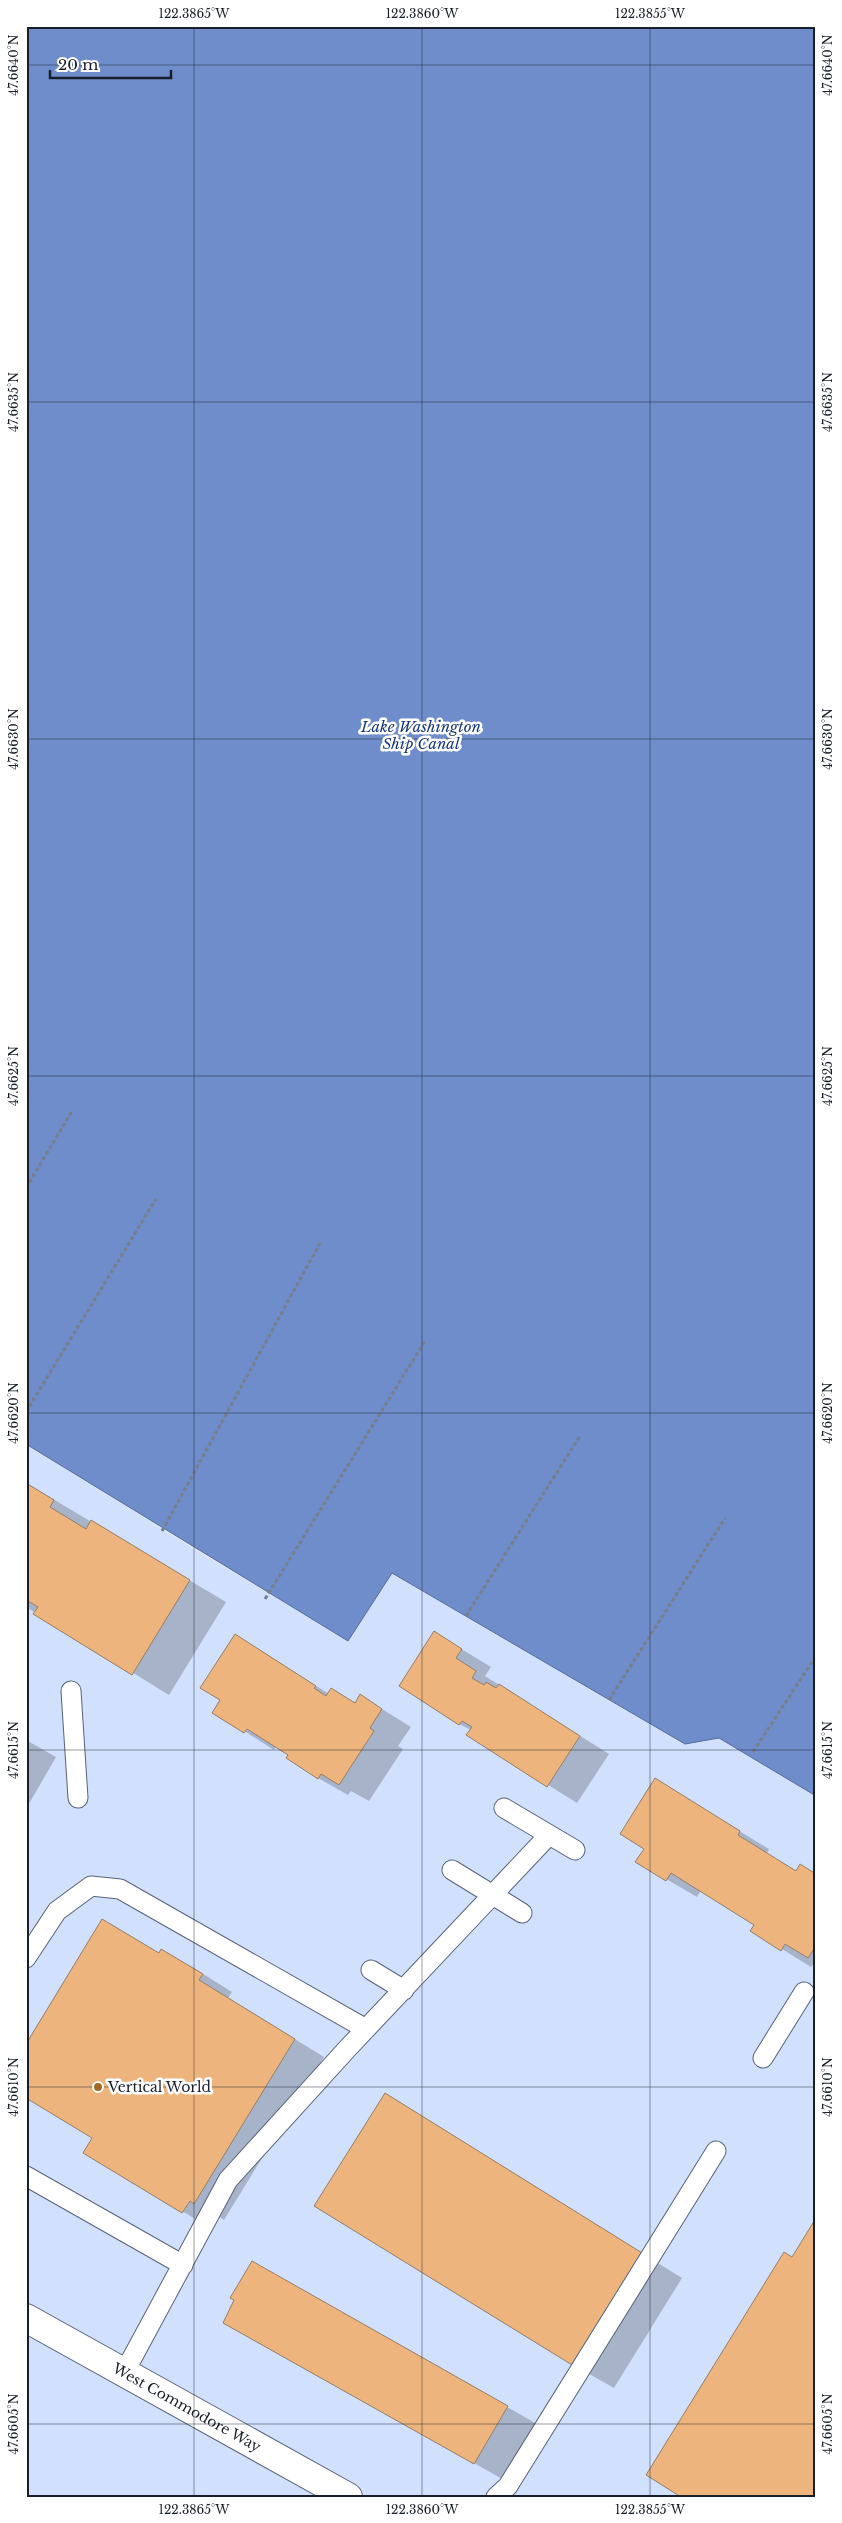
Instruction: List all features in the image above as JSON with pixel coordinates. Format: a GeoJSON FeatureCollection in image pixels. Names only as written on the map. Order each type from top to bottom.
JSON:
{"type":"FeatureCollection","features":[{"type":"Feature","properties":{"kind":"street","name":"West Commodore Way"},"geometry":{"type":"LineString","coordinates":[[26,2318],[348,2497]]}},
{"type":"Feature","properties":{"kind":"lane"},"geometry":{"type":"LineString","coordinates":[[71,1691],[78,1798]]}},
{"type":"Feature","properties":{"kind":"lane"},"geometry":{"type":"LineString","coordinates":[[504,1808],[575,1850]]}},
{"type":"Feature","properties":{"kind":"lane"},"geometry":{"type":"LineString","coordinates":[[124,2372],[228,2180],[366,2029],[549,1835]]}},
{"type":"Feature","properties":{"kind":"lane"},"geometry":{"type":"LineString","coordinates":[[452,1870],[522,1913]]}},
{"type":"Feature","properties":{"kind":"lane"},"geometry":{"type":"LineString","coordinates":[[26,1958],[57,1911],[91,1886],[120,1889],[366,2029]]}},
{"type":"Feature","properties":{"kind":"lane"},"geometry":{"type":"LineString","coordinates":[[371,1970],[404,1990]]}},
{"type":"Feature","properties":{"kind":"lane"},"geometry":{"type":"LineString","coordinates":[[762,2058],[804,1992]]}},
{"type":"Feature","properties":{"kind":"lane"},"geometry":{"type":"LineString","coordinates":[[496,2497],[508,2486],[716,2151]]}},
{"type":"Feature","properties":{"kind":"lane"},"geometry":{"type":"LineString","coordinates":[[26,2176],[183,2265]]}},
{"type":"Feature","properties":{"kind":"path"},"geometry":{"type":"LineString","coordinates":[[26,1188],[72,1111]]}},
{"type":"Feature","properties":{"kind":"path"},"geometry":{"type":"LineString","coordinates":[[26,1412],[156,1199]]}},
{"type":"Feature","properties":{"kind":"path"},"geometry":{"type":"LineString","coordinates":[[162,1531],[320,1243]]}},
{"type":"Feature","properties":{"kind":"path"},"geometry":{"type":"LineString","coordinates":[[265,1599],[425,1341]]}},
{"type":"Feature","properties":{"kind":"path"},"geometry":{"type":"LineString","coordinates":[[466,1616],[580,1436]]}},
{"type":"Feature","properties":{"kind":"path"},"geometry":{"type":"LineString","coordinates":[[609,1700],[725,1518]]}},
{"type":"Feature","properties":{"kind":"path"},"geometry":{"type":"LineString","coordinates":[[753,1752],[816,1656]]}},
{"type":"Feature","properties":{"kind":"shaded area"},"geometry":{"type":"Polygon","coordinates":[[[26,1444],[194,1549],[348,1641],[392,1573],[685,1744],[719,1738],[816,1796],[816,2497],[26,2497],[26,1444]]]}},
{"type":"Feature","properties":{"kind":"water","name":"Lake Washington Ship Canal"},"geometry":{"type":"Polygon","coordinates":[[[26,26],[816,26],[816,1796],[719,1738],[685,1744],[392,1573],[348,1641],[26,1444],[26,26]]]}},
{"type":"Feature","properties":{"kind":"building"},"geometry":{"type":"Polygon","coordinates":[[[26,1483],[54,1500],[50,1507],[86,1529],[91,1520],[190,1580],[132,1675],[33,1614],[38,1607],[26,1600],[26,1483]]]}},
{"type":"Feature","properties":{"kind":"building"},"geometry":{"type":"Polygon","coordinates":[[[434,1631],[462,1649],[456,1658],[476,1671],[472,1678],[484,1685],[486,1682],[496,1688],[499,1684],[580,1736],[547,1787],[466,1735],[472,1727],[462,1721],[459,1725],[399,1686],[434,1631]]]}},
{"type":"Feature","properties":{"kind":"building"},"geometry":{"type":"Polygon","coordinates":[[[235,1634],[316,1686],[314,1688],[326,1696],[331,1688],[355,1703],[360,1694],[382,1709],[370,1728],[374,1731],[339,1785],[321,1774],[318,1779],[286,1758],[288,1755],[247,1729],[244,1733],[212,1713],[220,1700],[200,1688],[235,1634]]]}},
{"type":"Feature","properties":{"kind":"building"},"geometry":{"type":"Polygon","coordinates":[[[655,1778],[740,1831],[738,1835],[796,1871],[800,1864],[816,1874],[816,1946],[808,1958],[785,1944],[781,1951],[750,1931],[754,1925],[671,1873],[666,1881],[635,1862],[644,1849],[620,1834],[655,1778]]]}},
{"type":"Feature","properties":{"kind":"building"},"geometry":{"type":"Polygon","coordinates":[[[102,1919],[159,1953],[161,1949],[203,1974],[199,1980],[295,2039],[194,2204],[190,2201],[182,2213],[83,2153],[92,2138],[26,2098],[26,2044],[102,1919]]]}},
{"type":"Feature","properties":{"kind":"building"},"geometry":{"type":"Polygon","coordinates":[[[385,2093],[647,2256],[577,2368],[314,2206],[385,2093]]]}},
{"type":"Feature","properties":{"kind":"building"},"geometry":{"type":"Polygon","coordinates":[[[816,2218],[816,2497],[681,2497],[646,2475],[784,2252],[792,2257],[816,2218]]]}},
{"type":"Feature","properties":{"kind":"building"},"geometry":{"type":"Polygon","coordinates":[[[252,2261],[508,2406],[474,2464],[223,2323],[234,2300],[230,2298],[252,2261]]]}},
{"type":"Feature","properties":{"kind":"place","name":"Vertical World"},"geometry":{"type":"Point","coordinates":[98,2087]}}]}
